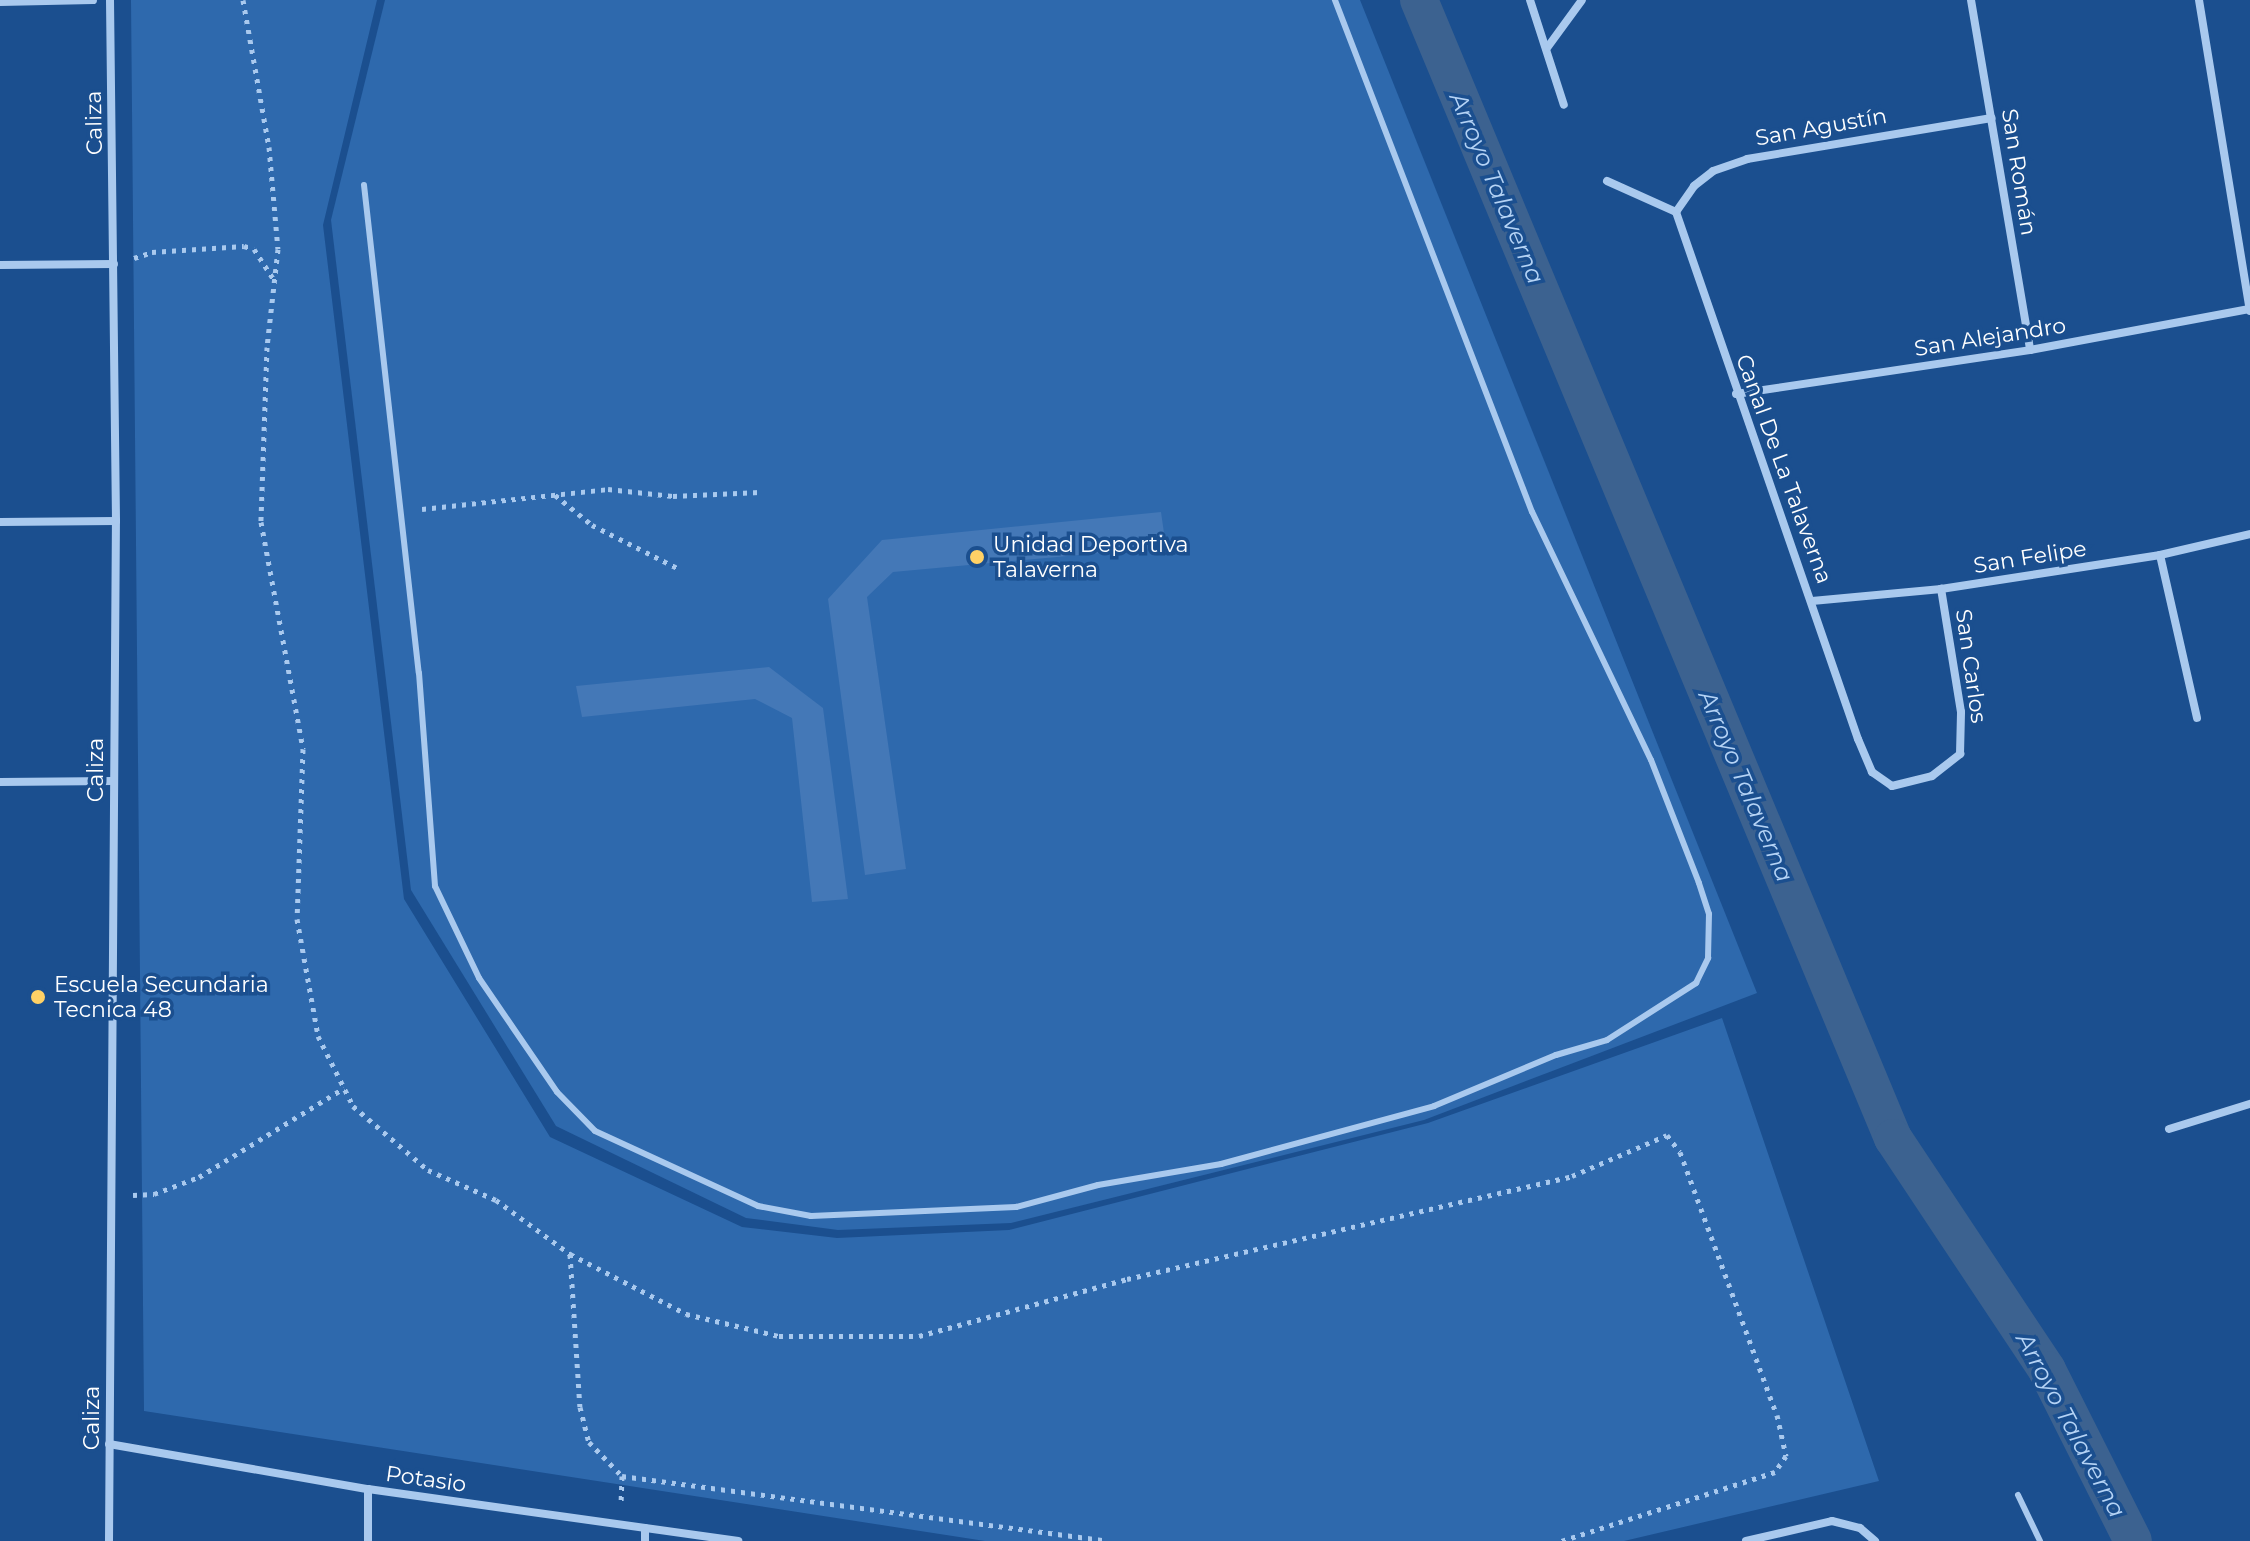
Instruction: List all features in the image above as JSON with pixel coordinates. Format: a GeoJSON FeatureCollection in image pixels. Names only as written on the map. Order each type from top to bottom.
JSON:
{"type":"FeatureCollection","features":[{"type":"Feature","properties":{"kind":"street"},"geometry":{"type":"LineString","coordinates":[[0,2],[93,0]]}},
{"type":"Feature","properties":{"kind":"street","name":"Caliza"},"geometry":{"type":"LineString","coordinates":[[109,1541],[116,521],[110,0]]}},
{"type":"Feature","properties":{"kind":"street"},"geometry":{"type":"LineString","coordinates":[[1530,0],[1564,105]]}},
{"type":"Feature","properties":{"kind":"street"},"geometry":{"type":"LineString","coordinates":[[1547,48],[1582,0]]}},
{"type":"Feature","properties":{"kind":"street","name":"San Román"},"geometry":{"type":"LineString","coordinates":[[1971,0],[2030,350]]}},
{"type":"Feature","properties":{"kind":"street"},"geometry":{"type":"LineString","coordinates":[[2199,0],[2250,311]]}},
{"type":"Feature","properties":{"kind":"street","name":"San Agustín"},"geometry":{"type":"LineString","coordinates":[[1676,212],[1694,186],[1713,171],[1747,159],[1992,118]]}},
{"type":"Feature","properties":{"kind":"street"},"geometry":{"type":"LineString","coordinates":[[1607,181],[1676,212]]}},
{"type":"Feature","properties":{"kind":"street","name":"Canal De La Talaverna"},"geometry":{"type":"LineString","coordinates":[[1676,212],[1736,394],[1812,601],[1858,739]]}},
{"type":"Feature","properties":{"kind":"street"},"geometry":{"type":"LineString","coordinates":[[0,265],[114,264]]}},
{"type":"Feature","properties":{"kind":"street","name":"San Alejandro"},"geometry":{"type":"LineString","coordinates":[[1736,394],[2030,350],[2250,311]]}},
{"type":"Feature","properties":{"kind":"street"},"geometry":{"type":"LineString","coordinates":[[0,522],[116,521]]}},
{"type":"Feature","properties":{"kind":"street","name":"San Felipe"},"geometry":{"type":"LineString","coordinates":[[1812,601],[1941,589],[2160,555],[2250,534]]}},
{"type":"Feature","properties":{"kind":"street"},"geometry":{"type":"LineString","coordinates":[[2160,555],[2197,718]]}},
{"type":"Feature","properties":{"kind":"street","name":"San Carlos"},"geometry":{"type":"LineString","coordinates":[[1858,739],[1872,772],[1892,786],[1932,776],[1960,754],[1961,712],[1941,589]]}},
{"type":"Feature","properties":{"kind":"street"},"geometry":{"type":"LineString","coordinates":[[0,782],[114,781]]}},
{"type":"Feature","properties":{"kind":"street"},"geometry":{"type":"LineString","coordinates":[[2169,1129],[2250,1104]]}},
{"type":"Feature","properties":{"kind":"street","name":"Potasio"},"geometry":{"type":"LineString","coordinates":[[109,1444],[368,1489],[738,1541]]}},
{"type":"Feature","properties":{"kind":"street"},"geometry":{"type":"LineString","coordinates":[[368,1489],[368,1541]]}},
{"type":"Feature","properties":{"kind":"street"},"geometry":{"type":"LineString","coordinates":[[1746,1541],[1802,1526],[1847,1523],[1875,1541]]}},
{"type":"Feature","properties":{"kind":"street"},"geometry":{"type":"LineString","coordinates":[[645,1528],[645,1541]]}},
{"type":"Feature","properties":{"kind":"lane"},"geometry":{"type":"LineString","coordinates":[[364,185],[419,673],[435,886],[479,978],[557,1092],[595,1131],[758,1206],[811,1216],[1016,1207],[1098,1185],[1221,1164],[1393,1119],[1633,1026],[1696,983],[1708,958],[1709,914],[1651,760],[1532,512],[1335,0]]}},
{"type":"Feature","properties":{"kind":"lane"},"geometry":{"type":"LineString","coordinates":[[2018,1495],[2040,1541]]}},
{"type":"Feature","properties":{"kind":"path"},"geometry":{"type":"LineString","coordinates":[[243,0],[269,147],[278,249],[267,347],[261,522],[303,749],[297,919],[318,1036],[353,1106],[428,1170],[496,1200],[570,1254],[686,1314],[779,1336],[919,1336],[1127,1279],[1572,1176],[1667,1135],[1680,1152],[1777,1415],[1786,1456],[1775,1472],[1561,1541]]}},
{"type":"Feature","properties":{"kind":"path"},"geometry":{"type":"LineString","coordinates":[[114,264],[152,252],[244,246],[254,249],[275,281]]}},
{"type":"Feature","properties":{"kind":"path"},"geometry":{"type":"LineString","coordinates":[[399,512],[608,489],[673,496],[760,492]]}},
{"type":"Feature","properties":{"kind":"path"},"geometry":{"type":"LineString","coordinates":[[554,494],[592,525],[677,568]]}},
{"type":"Feature","properties":{"kind":"path"},"geometry":{"type":"LineString","coordinates":[[111,1196],[154,1194],[199,1177],[344,1088]]}},
{"type":"Feature","properties":{"kind":"path"},"geometry":{"type":"LineString","coordinates":[[570,1254],[580,1407],[589,1442],[622,1476],[1108,1541]]}},
{"type":"Feature","properties":{"kind":"path"},"geometry":{"type":"LineString","coordinates":[[619,1525],[622,1476]]}},
{"type":"Feature","properties":{"kind":"shaded area"},"geometry":{"type":"Polygon","coordinates":[[[131,0],[377,0],[323,225],[404,899],[550,1137],[742,1227],[837,1238],[1009,1230],[1428,1123],[1722,1018],[1879,1481],[1624,1541],[985,1541],[144,1411],[131,0]]]}},
{"type":"Feature","properties":{"kind":"shaded area","name":"Unidad Deportiva Talaverna"},"geometry":{"type":"Polygon","coordinates":[[[385,0],[1360,0],[1757,993],[1424,1120],[1011,1223],[838,1230],[746,1218],[556,1126],[411,890],[331,220],[385,0]]]}},
{"type":"Feature","properties":{"kind":"building"},"geometry":{"type":"Polygon","coordinates":[[[1161,512],[1166,547],[893,572],[867,597],[906,869],[865,875],[828,599],[882,540],[1161,512]]]}},
{"type":"Feature","properties":{"kind":"building"},"geometry":{"type":"Polygon","coordinates":[[[769,667],[823,708],[848,899],[812,902],[792,718],[755,699],[582,717],[576,686],[769,667]]]}},
{"type":"Feature","properties":{"kind":"waterway","name":"Arroyo Talaverna"},"geometry":{"type":"LineString","coordinates":[[1419,0],[1893,1138],[2047,1370],[2133,1541]]}},
{"type":"Feature","properties":{"kind":"place","name":"Unidad Deportiva Talaverna"},"geometry":{"type":"Point","coordinates":[977,557]}},
{"type":"Feature","properties":{"kind":"place","name":"Escuela Secundaria Tecnica 48"},"geometry":{"type":"Point","coordinates":[38,997]}}]}
